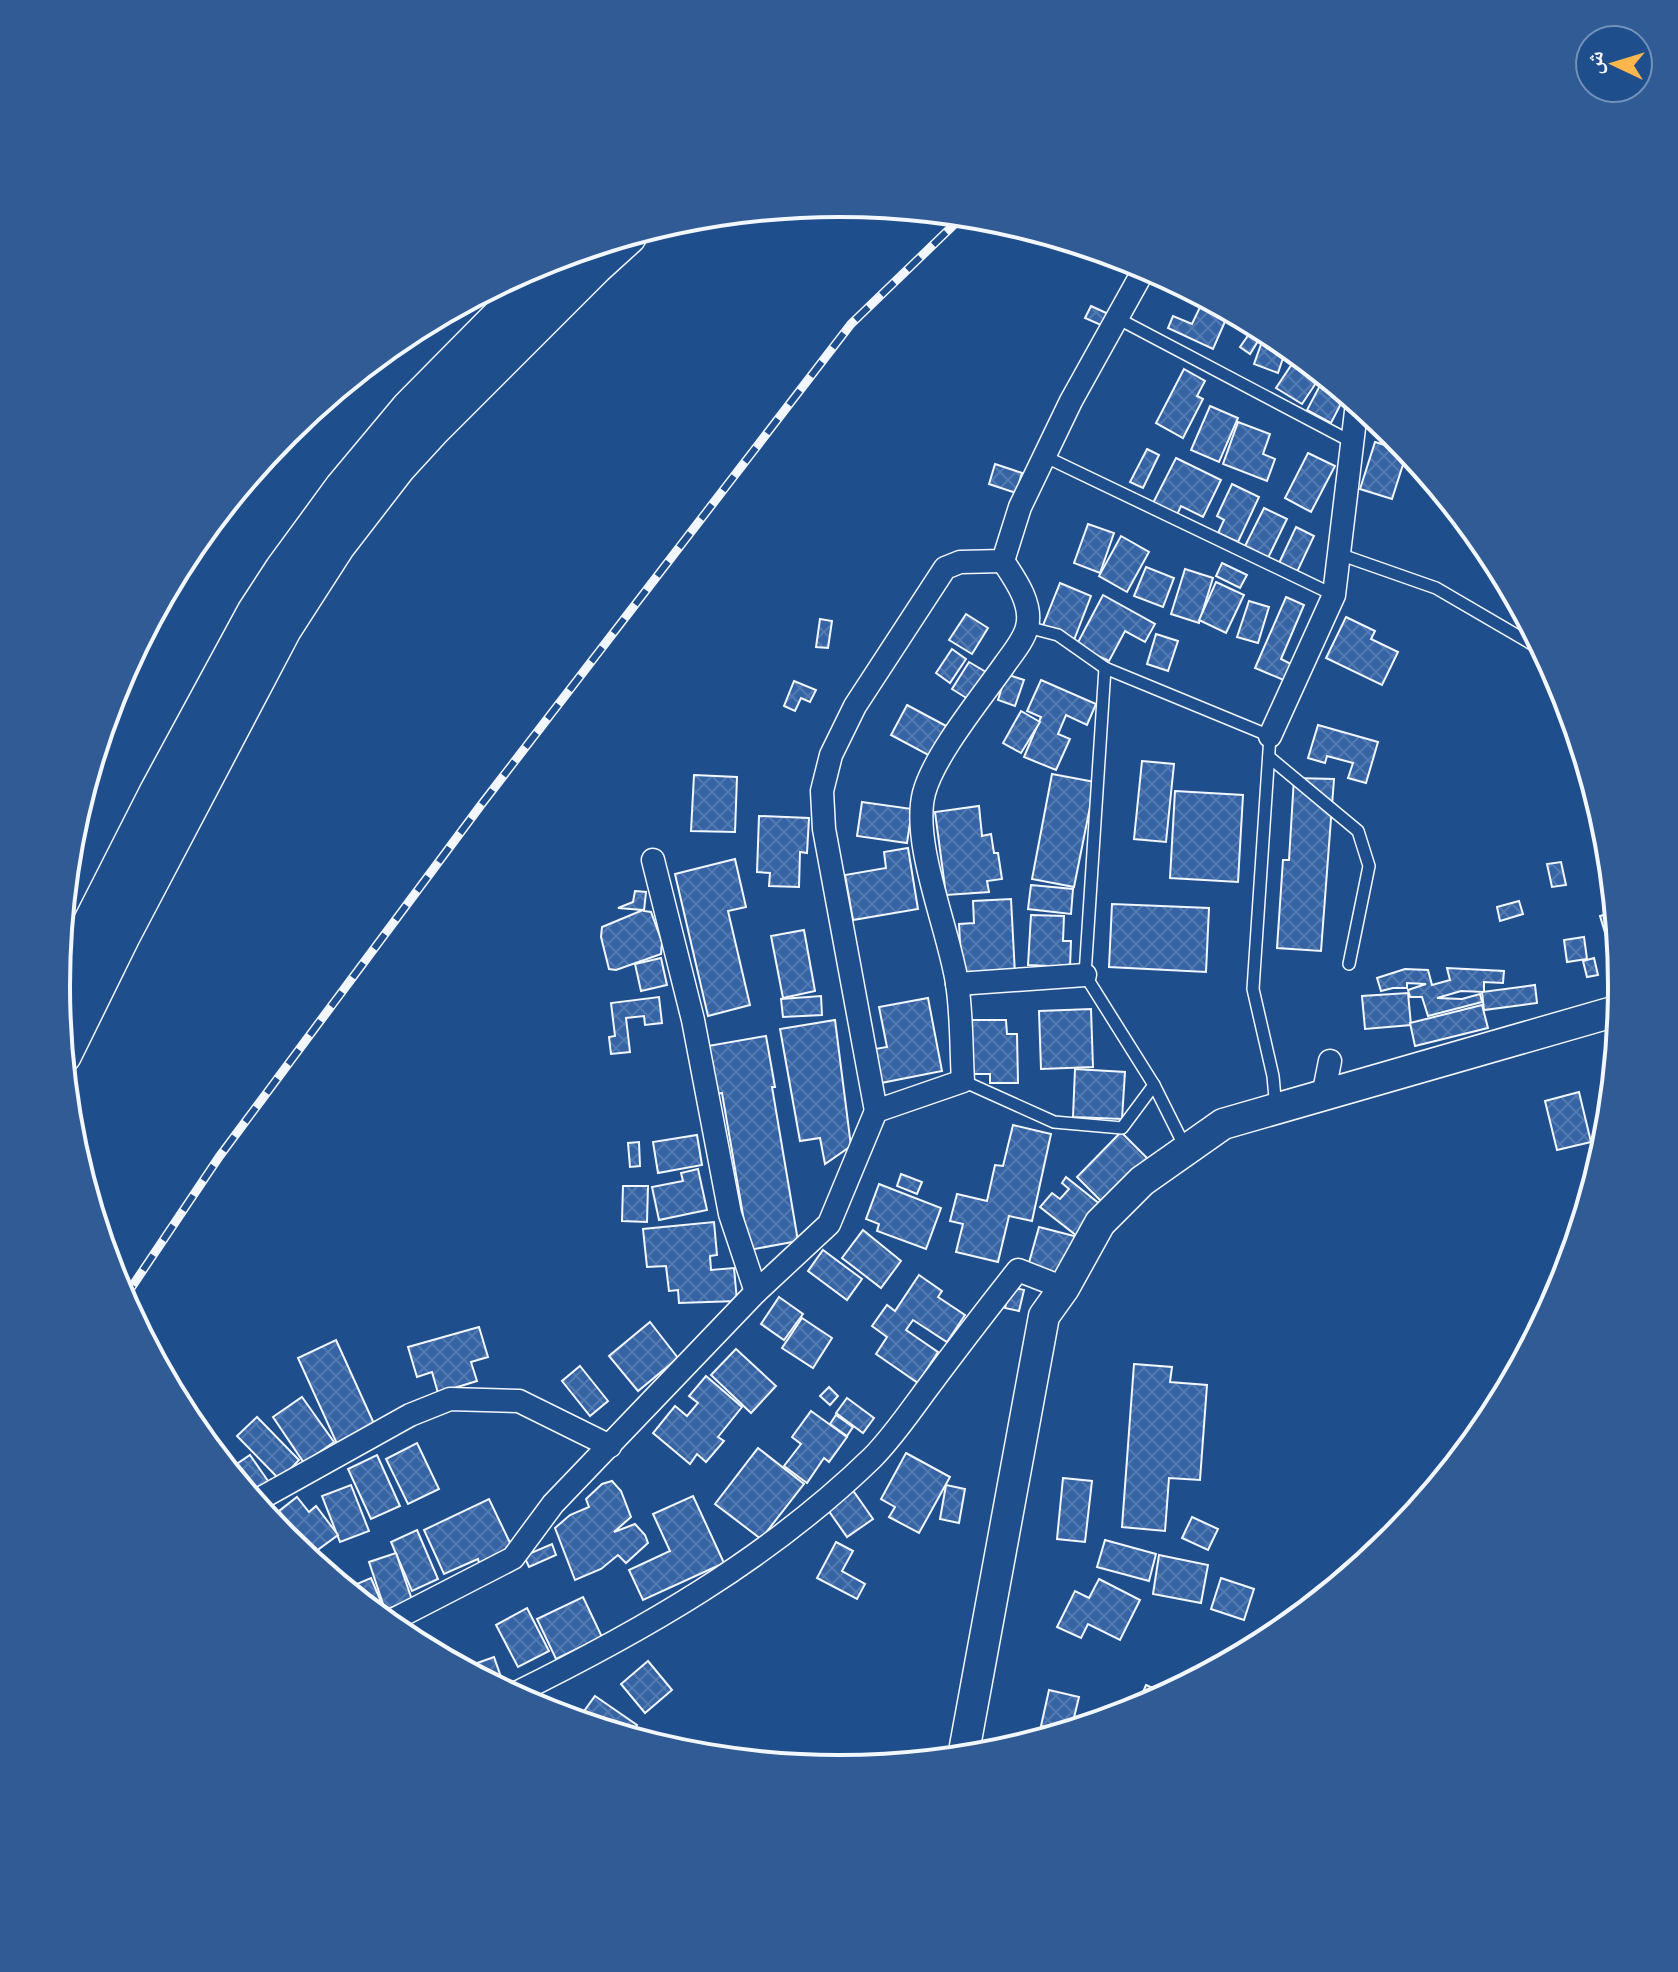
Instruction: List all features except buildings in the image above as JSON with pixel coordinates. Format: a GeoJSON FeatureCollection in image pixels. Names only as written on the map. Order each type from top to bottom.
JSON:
{"type":"FeatureCollection","features":[{"type":"Feature","properties":{"kind":"highway"},"geometry":{"type":"LineString","coordinates":[[72,1037],[129,921],[283,629],[337,545],[432,429],[610,252]]}},
{"type":"Feature","properties":{"kind":"highway"},"geometry":{"type":"LineString","coordinates":[[71,964],[158,792],[255,613],[283,570],[343,488],[409,409],[537,280]]}},
{"type":"Feature","properties":{"kind":"main road"},"geometry":{"type":"LineString","coordinates":[[965,1744],[1044,1316],[1064,1288],[1100,1223],[1142,1181],[1223,1124],[1607,1014]]}},
{"type":"Feature","properties":{"kind":"street"},"geometry":{"type":"LineString","coordinates":[[1003,561],[1020,507],[1071,401],[1139,279]]}},
{"type":"Feature","properties":{"kind":"street"},"geometry":{"type":"LineString","coordinates":[[1269,746],[1334,595],[1355,416]]}},
{"type":"Feature","properties":{"kind":"street"},"geometry":{"type":"LineString","coordinates":[[876,1111],[963,1081],[957,984],[923,839],[924,792],[937,762],[1027,627],[1026,605],[1020,586],[1003,561]]}},
{"type":"Feature","properties":{"kind":"street"},"geometry":{"type":"LineString","coordinates":[[400,1616],[513,1558],[553,1504],[756,1292],[829,1224],[876,1111],[824,829],[822,791],[831,755],[855,706],[945,568],[960,562],[1003,561]]}},
{"type":"Feature","properties":{"kind":"street"},"geometry":{"type":"LineString","coordinates":[[653,860],[693,1020],[730,1214],[756,1292]]}},
{"type":"Feature","properties":{"kind":"street"},"geometry":{"type":"LineString","coordinates":[[957,984],[1085,975]]}},
{"type":"Feature","properties":{"kind":"street"},"geometry":{"type":"LineString","coordinates":[[1323,1096],[1330,1061]]}},
{"type":"Feature","properties":{"kind":"street"},"geometry":{"type":"LineString","coordinates":[[526,1688],[630,1636],[734,1572],[797,1522],[873,1456],[1018,1270],[1064,1288]]}},
{"type":"Feature","properties":{"kind":"street"},"geometry":{"type":"LineString","coordinates":[[264,1496],[410,1415],[450,1399],[519,1401],[610,1446]]}},
{"type":"Feature","properties":{"kind":"lane"},"geometry":{"type":"LineString","coordinates":[[1117,318],[1350,441]]}},
{"type":"Feature","properties":{"kind":"lane"},"geometry":{"type":"LineString","coordinates":[[1046,457],[1334,595]]}},
{"type":"Feature","properties":{"kind":"lane"},"geometry":{"type":"LineString","coordinates":[[1339,554],[1436,588],[1526,640]]}},
{"type":"Feature","properties":{"kind":"lane"},"geometry":{"type":"LineString","coordinates":[[1027,627],[1058,635],[1105,668],[1269,746],[1358,831],[1369,866],[1349,964]]}},
{"type":"Feature","properties":{"kind":"lane"},"geometry":{"type":"LineString","coordinates":[[1105,668],[1085,975],[1154,1085],[1187,1151]]}},
{"type":"Feature","properties":{"kind":"lane"},"geometry":{"type":"LineString","coordinates":[[1269,746],[1253,989],[1273,1076],[1276,1109]]}},
{"type":"Feature","properties":{"kind":"lane"},"geometry":{"type":"LineString","coordinates":[[963,1081],[1054,1122],[1122,1128],[1154,1085]]}},
{"type":"Feature","properties":{"kind":"railway"},"geometry":{"type":"LineString","coordinates":[[132,1287],[219,1157],[481,805],[851,324],[952,226]]}}]}
